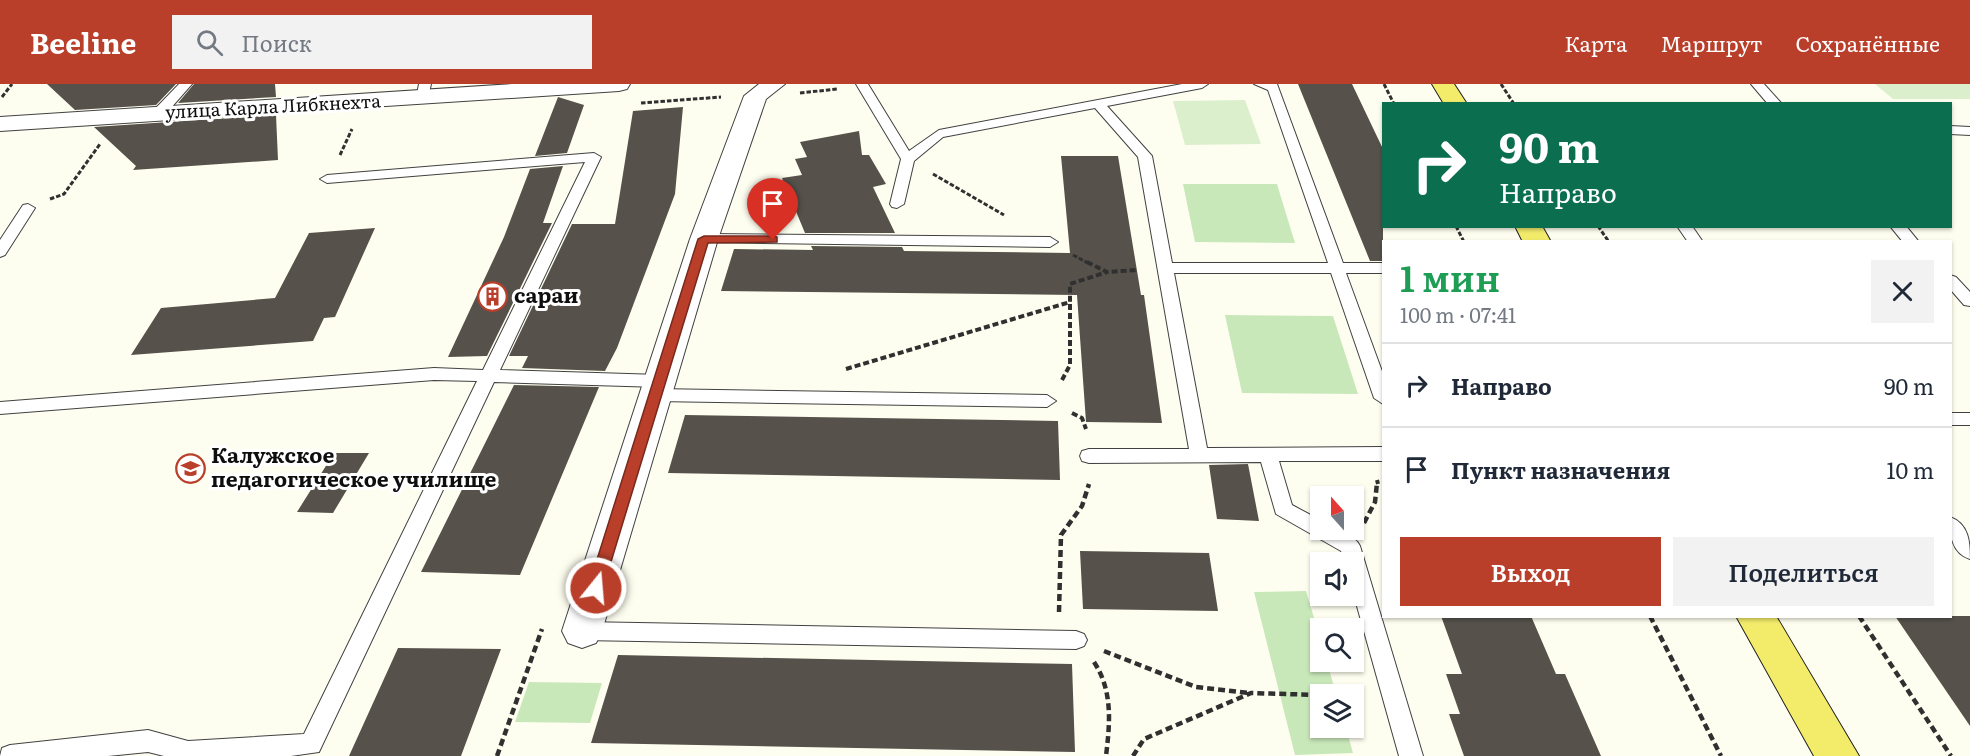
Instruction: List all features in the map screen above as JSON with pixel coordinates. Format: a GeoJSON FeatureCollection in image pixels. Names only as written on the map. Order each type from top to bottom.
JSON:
{"type":"FeatureCollection","features":[{"type":"Feature","properties":{"kind":"main road"},"geometry":{"type":"LineString","coordinates":[[1443,84],[1455,102]]}},
{"type":"Feature","properties":{"kind":"main road"},"geometry":{"type":"LineString","coordinates":[[1756,618],[1836,756]]}},
{"type":"Feature","properties":{"kind":"street","name":"улица Карла Либкнехта"},"geometry":{"type":"LineString","coordinates":[[0,124],[366,102],[423,91],[619,84]]}},
{"type":"Feature","properties":{"kind":"street"},"geometry":{"type":"LineString","coordinates":[[582,630],[704,239],[756,96],[774,84]]}},
{"type":"Feature","properties":{"kind":"lane"},"geometry":{"type":"LineString","coordinates":[[158,114],[186,84]]}},
{"type":"Feature","properties":{"kind":"lane"},"geometry":{"type":"LineString","coordinates":[[862,84],[894,140],[908,159]]}},
{"type":"Feature","properties":{"kind":"lane"},"geometry":{"type":"LineString","coordinates":[[897,204],[908,159],[939,134],[1202,84]]}},
{"type":"Feature","properties":{"kind":"lane"},"geometry":{"type":"LineString","coordinates":[[1260,84],[1273,87],[1382,395]]}},
{"type":"Feature","properties":{"kind":"lane"},"geometry":{"type":"LineString","coordinates":[[1757,84],[1774,102]]}},
{"type":"Feature","properties":{"kind":"lane"},"geometry":{"type":"LineString","coordinates":[[1098,104],[1145,156],[1199,455]]}},
{"type":"Feature","properties":{"kind":"lane"},"geometry":{"type":"LineString","coordinates":[[1952,130],[1970,130]]}},
{"type":"Feature","properties":{"kind":"lane"},"geometry":{"type":"LineString","coordinates":[[10,756],[148,741],[187,754],[311,744],[594,157],[327,179]]}},
{"type":"Feature","properties":{"kind":"lane"},"geometry":{"type":"LineString","coordinates":[[0,252],[28,208]]}},
{"type":"Feature","properties":{"kind":"lane"},"geometry":{"type":"LineString","coordinates":[[1899,228],[1910,240]]}},
{"type":"Feature","properties":{"kind":"lane"},"geometry":{"type":"LineString","coordinates":[[704,239],[1050,242]]}},
{"type":"Feature","properties":{"kind":"lane"},"geometry":{"type":"LineString","coordinates":[[1167,268],[1382,268]]}},
{"type":"Feature","properties":{"kind":"lane"},"geometry":{"type":"LineString","coordinates":[[1952,282],[1970,301]]}},
{"type":"Feature","properties":{"kind":"lane"},"geometry":{"type":"LineString","coordinates":[[0,408],[434,374],[658,388],[1047,401]]}},
{"type":"Feature","properties":{"kind":"lane"},"geometry":{"type":"LineString","coordinates":[[1952,419],[1970,419]]}},
{"type":"Feature","properties":{"kind":"lane"},"geometry":{"type":"LineString","coordinates":[[1268,454],[1283,509],[1350,546],[1411,756]]}},
{"type":"Feature","properties":{"kind":"lane"},"geometry":{"type":"LineString","coordinates":[[1089,456],[1375,454]]}},
{"type":"Feature","properties":{"kind":"lane"},"geometry":{"type":"LineString","coordinates":[[1952,528],[1970,551]]}},
{"type":"Feature","properties":{"kind":"lane"},"geometry":{"type":"LineString","coordinates":[[582,630],[1076,640]]}},
{"type":"Feature","properties":{"kind":"path"},"geometry":{"type":"LineString","coordinates":[[1384,84],[1393,102]]}},
{"type":"Feature","properties":{"kind":"path"},"geometry":{"type":"LineString","coordinates":[[1501,84],[1513,102]]}},
{"type":"Feature","properties":{"kind":"path"},"geometry":{"type":"LineString","coordinates":[[327,179],[366,102]]}},
{"type":"Feature","properties":{"kind":"path"},"geometry":{"type":"LineString","coordinates":[[28,208],[64,194],[104,139]]}},
{"type":"Feature","properties":{"kind":"path"},"geometry":{"type":"LineString","coordinates":[[1106,756],[1110,703],[1104,674],[1076,640],[1058,609],[1061,535],[1082,506],[1089,483],[1089,437],[1082,418],[1047,401],[1070,364],[1070,284],[1107,272]]}},
{"type":"Feature","properties":{"kind":"path"},"geometry":{"type":"LineString","coordinates":[[835,373],[1070,302]]}},
{"type":"Feature","properties":{"kind":"path"},"geometry":{"type":"LineString","coordinates":[[1350,546],[1371,511],[1379,486],[1375,454]]}},
{"type":"Feature","properties":{"kind":"path"},"geometry":{"type":"LineString","coordinates":[[1651,618],[1721,756]]}},
{"type":"Feature","properties":{"kind":"path"},"geometry":{"type":"LineString","coordinates":[[1860,618],[1951,756]]}},
{"type":"Feature","properties":{"kind":"path"},"geometry":{"type":"LineString","coordinates":[[1076,640],[1196,687],[1251,693],[1310,695]]}},
{"type":"Feature","properties":{"kind":"path"},"geometry":{"type":"LineString","coordinates":[[1133,756],[1144,739],[1251,693]]}},
{"type":"Feature","properties":{"kind":"green space"},"geometry":{"type":"Polygon","coordinates":[[[1875,84],[1970,84],[1970,99],[1893,99],[1875,84]]]}},
{"type":"Feature","properties":{"kind":"green space"},"geometry":{"type":"Polygon","coordinates":[[[1245,100],[1261,144],[1185,145],[1173,101],[1245,100]]]}},
{"type":"Feature","properties":{"kind":"green space"},"geometry":{"type":"Polygon","coordinates":[[[1183,184],[1277,184],[1295,243],[1195,242],[1183,184]]]}},
{"type":"Feature","properties":{"kind":"green space"},"geometry":{"type":"Polygon","coordinates":[[[1225,315],[1333,316],[1358,394],[1242,393],[1225,315]]]}},
{"type":"Feature","properties":{"kind":"green space"},"geometry":{"type":"Polygon","coordinates":[[[1306,591],[1314,618],[1310,618],[1310,672],[1330,672],[1333,684],[1310,684],[1310,738],[1349,738],[1353,753],[1295,755],[1254,592],[1306,591]]]}},
{"type":"Feature","properties":{"kind":"green space"},"geometry":{"type":"Polygon","coordinates":[[[529,682],[602,683],[590,723],[515,722],[529,682]]]}},
{"type":"Feature","properties":{"kind":"building"},"geometry":{"type":"Polygon","coordinates":[[[47,84],[176,84],[156,105],[75,110],[47,84]]]}},
{"type":"Feature","properties":{"kind":"building"},"geometry":{"type":"Polygon","coordinates":[[[194,84],[275,84],[276,97],[178,103],[194,84]]]}},
{"type":"Feature","properties":{"kind":"building"},"geometry":{"type":"Polygon","coordinates":[[[1298,84],[1352,84],[1382,147],[1382,261],[1370,261],[1298,84]]]}},
{"type":"Feature","properties":{"kind":"building"},"geometry":{"type":"Polygon","coordinates":[[[558,97],[584,105],[567,153],[535,156],[558,97]]]}},
{"type":"Feature","properties":{"kind":"building"},"geometry":{"type":"Polygon","coordinates":[[[683,107],[675,194],[617,348],[605,371],[522,368],[528,356],[509,356],[572,224],[615,224],[633,111],[683,107]]]}},
{"type":"Feature","properties":{"kind":"building"},"geometry":{"type":"Polygon","coordinates":[[[276,115],[278,160],[133,170],[136,166],[94,127],[276,115]]]}},
{"type":"Feature","properties":{"kind":"building"},"geometry":{"type":"Polygon","coordinates":[[[859,131],[862,155],[869,155],[886,184],[873,187],[895,233],[805,233],[782,178],[802,175],[795,159],[807,157],[800,142],[859,131]]]}},
{"type":"Feature","properties":{"kind":"building"},"geometry":{"type":"Polygon","coordinates":[[[1061,156],[1118,156],[1141,295],[1144,295],[1162,423],[1086,422],[1077,295],[721,291],[734,249],[813,250],[811,246],[902,247],[904,251],[1070,253],[1061,156]]]}},
{"type":"Feature","properties":{"kind":"building"},"geometry":{"type":"Polygon","coordinates":[[[563,166],[543,223],[552,223],[487,356],[448,357],[504,237],[530,169],[563,166]]]}},
{"type":"Feature","properties":{"kind":"building"},"geometry":{"type":"Polygon","coordinates":[[[375,228],[335,317],[324,318],[313,341],[131,355],[161,308],[275,298],[309,233],[375,228]]]}},
{"type":"Feature","properties":{"kind":"building"},"geometry":{"type":"Polygon","coordinates":[[[514,385],[599,387],[520,575],[421,572],[514,385]]]}},
{"type":"Feature","properties":{"kind":"building"},"geometry":{"type":"Polygon","coordinates":[[[685,415],[1058,421],[1060,480],[668,473],[685,415]]]}},
{"type":"Feature","properties":{"kind":"building"},"geometry":{"type":"Polygon","coordinates":[[[334,453],[369,453],[333,513],[297,512],[334,453]]]}},
{"type":"Feature","properties":{"kind":"building"},"geometry":{"type":"Polygon","coordinates":[[[1248,464],[1259,521],[1217,519],[1209,465],[1248,464]]]}},
{"type":"Feature","properties":{"kind":"building"},"geometry":{"type":"Polygon","coordinates":[[[1080,551],[1209,553],[1218,611],[1083,609],[1080,551]]]}},
{"type":"Feature","properties":{"kind":"building"},"geometry":{"type":"Polygon","coordinates":[[[1970,616],[1970,726],[1896,618],[1970,616]]]}},
{"type":"Feature","properties":{"kind":"building"},"geometry":{"type":"Polygon","coordinates":[[[1442,618],[1532,618],[1556,674],[1565,674],[1601,756],[1464,756],[1449,714],[1460,714],[1446,674],[1462,674],[1442,618]]]}},
{"type":"Feature","properties":{"kind":"building"},"geometry":{"type":"Polygon","coordinates":[[[398,648],[501,649],[461,756],[349,756],[398,648]]]}},
{"type":"Feature","properties":{"kind":"building"},"geometry":{"type":"Polygon","coordinates":[[[618,655],[1072,664],[1075,752],[591,743],[618,655]]]}},
{"type":"Feature","properties":{"kind":"place","name":"сараи"},"geometry":{"type":"Point","coordinates":[493,296]}},
{"type":"Feature","properties":{"kind":"place","name":"Калужское педагогическое училище"},"geometry":{"type":"Point","coordinates":[190,468]}},
{"type":"Feature","properties":{"kind":"route"},"geometry":{"type":"LineString","coordinates":[[596,588],[704,239],[773,240]]}}]}
